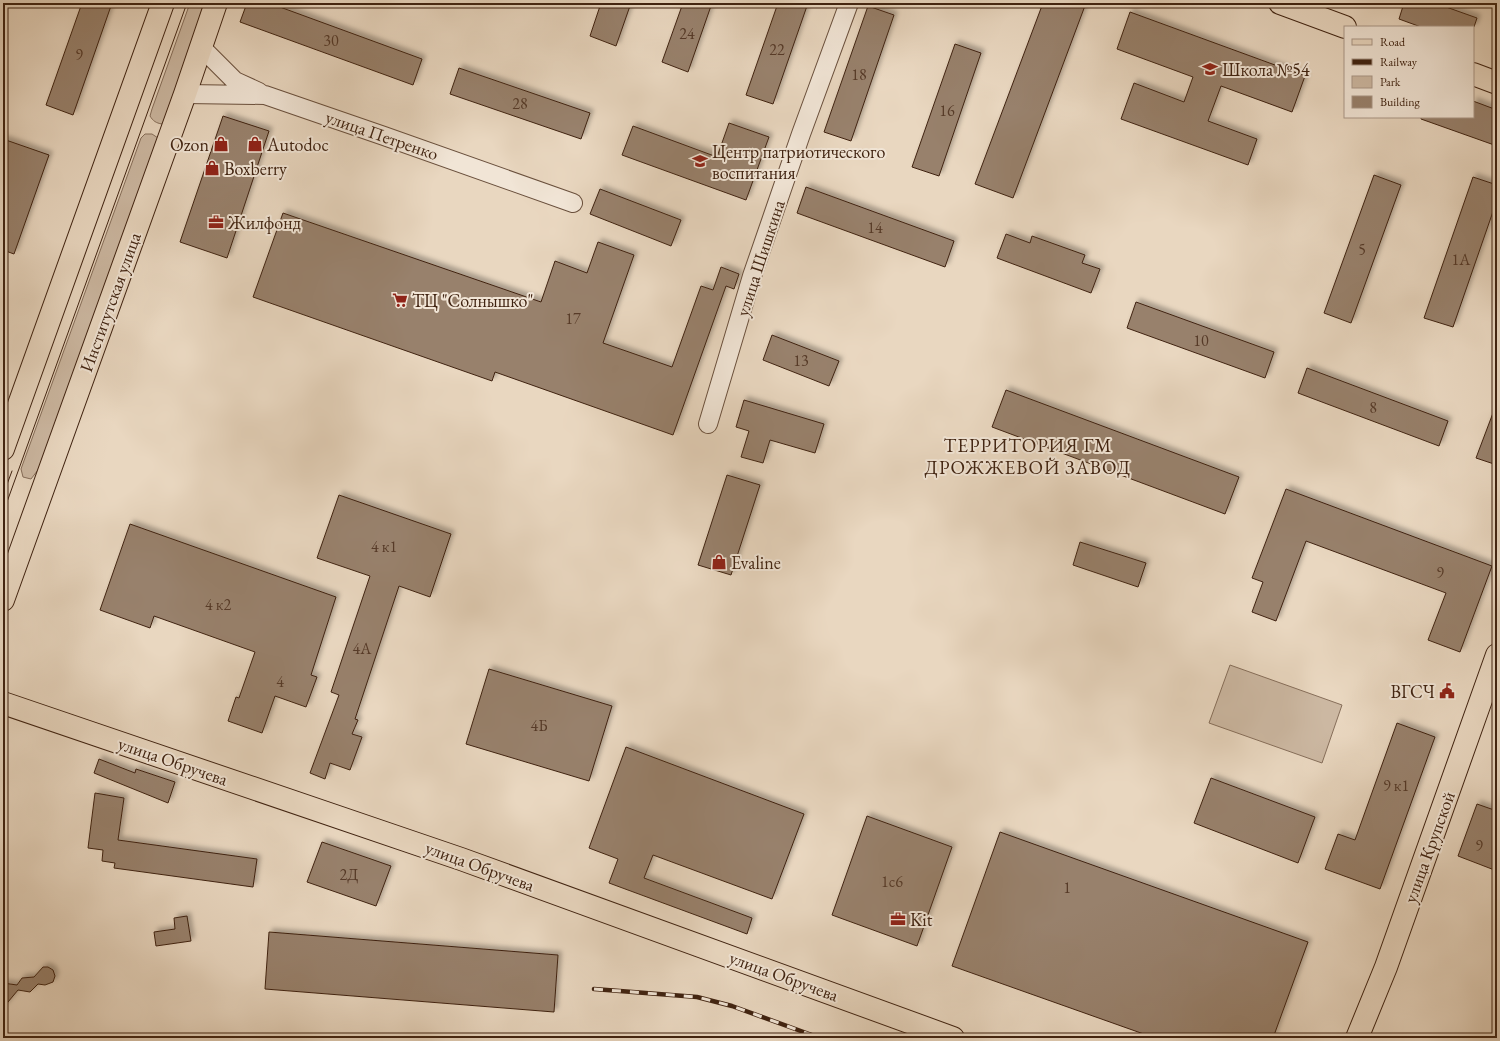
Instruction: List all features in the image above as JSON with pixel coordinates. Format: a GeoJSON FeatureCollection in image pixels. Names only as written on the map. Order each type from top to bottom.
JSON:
{"type":"FeatureCollection","features":[{"type":"Feature","properties":{"kind":"main road"},"geometry":{"type":"LineString","coordinates":[[3,449],[109,158],[163,3]]}},
{"type":"Feature","properties":{"kind":"main road","name":"Институтская улица"},"geometry":{"type":"LineString","coordinates":[[3,600],[185,94],[216,3]]}},
{"type":"Feature","properties":{"kind":"main road"},"geometry":{"type":"LineString","coordinates":[[1280,3],[1344,27]]}},
{"type":"Feature","properties":{"kind":"main road"},"geometry":{"type":"LineString","coordinates":[[1474,74],[1497,83]]}},
{"type":"Feature","properties":{"kind":"main road","name":"улица Крупской"},"geometry":{"type":"LineString","coordinates":[[1357,1038],[1386,967],[1497,655]]}},
{"type":"Feature","properties":{"kind":"main road","name":"улица Обручева"},"geometry":{"type":"LineString","coordinates":[[3,703],[461,859],[953,1038]]}},
{"type":"Feature","properties":{"kind":"street","name":"улица Шишкина"},"geometry":{"type":"LineString","coordinates":[[708,424],[755,269],[801,134],[849,3]]}},
{"type":"Feature","properties":{"kind":"street"},"geometry":{"type":"LineString","coordinates":[[201,47],[235,81],[265,95]]}},
{"type":"Feature","properties":{"kind":"street","name":"улица Петренко"},"geometry":{"type":"LineString","coordinates":[[185,94],[265,95],[573,204]]}},
{"type":"Feature","properties":{"kind":"green space"},"geometry":{"type":"Polygon","coordinates":[[[190,3],[212,3],[172,115],[160,124],[155,122],[150,116],[190,3]]]}},
{"type":"Feature","properties":{"kind":"green space"},"geometry":{"type":"Polygon","coordinates":[[[145,134],[152,134],[158,138],[41,466],[31,479],[23,477],[21,469],[141,138],[145,134]]]}},
{"type":"Feature","properties":{"kind":"green space"},"geometry":{"type":"Polygon","coordinates":[[[1230,665],[1342,705],[1322,763],[1209,723],[1230,665]]]}},
{"type":"Feature","properties":{"kind":"building"},"geometry":{"type":"Polygon","coordinates":[[[82,3],[112,3],[73,115],[46,105],[82,3]]]}},
{"type":"Feature","properties":{"kind":"building"},"geometry":{"type":"Polygon","coordinates":[[[247,3],[269,3],[422,59],[413,85],[240,22],[247,3]]]}},
{"type":"Feature","properties":{"kind":"building"},"geometry":{"type":"Polygon","coordinates":[[[601,3],[631,3],[616,46],[590,36],[601,3]]]}},
{"type":"Feature","properties":{"kind":"building"},"geometry":{"type":"Polygon","coordinates":[[[683,3],[712,3],[688,72],[662,62],[683,3]]]}},
{"type":"Feature","properties":{"kind":"building"},"geometry":{"type":"Polygon","coordinates":[[[778,3],[808,3],[773,104],[746,95],[778,3]]]}},
{"type":"Feature","properties":{"kind":"building"},"geometry":{"type":"Polygon","coordinates":[[[1043,3],[1086,3],[1013,198],[975,184],[1043,3]]]}},
{"type":"Feature","properties":{"kind":"building"},"geometry":{"type":"Polygon","coordinates":[[[1404,3],[1435,3],[1477,18],[1474,27],[1418,26],[1399,19],[1404,3]]]}},
{"type":"Feature","properties":{"kind":"building"},"geometry":{"type":"Polygon","coordinates":[[[868,6],[894,15],[851,141],[824,132],[868,6]]]}},
{"type":"Feature","properties":{"kind":"building"},"geometry":{"type":"Polygon","coordinates":[[[1130,12],[1305,76],[1292,112],[1221,86],[1208,121],[1257,139],[1248,165],[1121,119],[1134,83],[1184,102],[1193,77],[1117,49],[1130,12]]]}},
{"type":"Feature","properties":{"kind":"building"},"geometry":{"type":"Polygon","coordinates":[[[955,44],[981,53],[939,176],[912,167],[955,44]]]}},
{"type":"Feature","properties":{"kind":"building"},"geometry":{"type":"Polygon","coordinates":[[[459,68],[590,113],[581,139],[450,94],[459,68]]]}},
{"type":"Feature","properties":{"kind":"building"},"geometry":{"type":"Polygon","coordinates":[[[1474,101],[1497,110],[1497,146],[1421,119],[1474,118],[1474,101]]]}},
{"type":"Feature","properties":{"kind":"building"},"geometry":{"type":"Polygon","coordinates":[[[223,116],[269,131],[227,258],[180,242],[223,116]]]}},
{"type":"Feature","properties":{"kind":"building","name":"Центр патриотического воспитания"},"geometry":{"type":"Polygon","coordinates":[[[729,123],[769,137],[746,200],[622,155],[633,126],[717,157],[729,123]]]}},
{"type":"Feature","properties":{"kind":"building"},"geometry":{"type":"Polygon","coordinates":[[[3,139],[49,155],[14,254],[3,250],[3,201],[7,190],[3,189],[3,139]]]}},
{"type":"Feature","properties":{"kind":"building"},"geometry":{"type":"Polygon","coordinates":[[[1374,175],[1401,185],[1351,323],[1324,313],[1374,175]]]}},
{"type":"Feature","properties":{"kind":"building"},"geometry":{"type":"Polygon","coordinates":[[[1473,177],[1497,185],[1497,200],[1453,327],[1424,318],[1473,177]]]}},
{"type":"Feature","properties":{"kind":"building"},"geometry":{"type":"Polygon","coordinates":[[[806,187],[954,241],[945,267],[797,213],[806,187]]]}},
{"type":"Feature","properties":{"kind":"building"},"geometry":{"type":"Polygon","coordinates":[[[600,189],[681,220],[671,246],[590,214],[600,189]]]}},
{"type":"Feature","properties":{"kind":"building"},"geometry":{"type":"Polygon","coordinates":[[[283,213],[541,302],[555,261],[587,273],[598,242],[634,255],[603,343],[672,367],[701,286],[713,290],[721,267],[739,274],[734,289],[726,286],[673,435],[495,372],[492,381],[253,297],[283,213]]]}},
{"type":"Feature","properties":{"kind":"building"},"geometry":{"type":"Polygon","coordinates":[[[1006,234],[1030,243],[1032,236],[1085,255],[1082,263],[1100,269],[1091,293],[997,258],[1006,234]]]}},
{"type":"Feature","properties":{"kind":"building"},"geometry":{"type":"Polygon","coordinates":[[[1136,302],[1274,352],[1265,378],[1127,328],[1136,302]]]}},
{"type":"Feature","properties":{"kind":"building"},"geometry":{"type":"Polygon","coordinates":[[[772,335],[839,361],[829,386],[763,360],[772,335]]]}},
{"type":"Feature","properties":{"kind":"building"},"geometry":{"type":"Polygon","coordinates":[[[1307,368],[1448,421],[1439,446],[1298,393],[1307,368]]]}},
{"type":"Feature","properties":{"kind":"building"},"geometry":{"type":"Polygon","coordinates":[[[1006,390],[1239,477],[1225,514],[992,427],[1006,390]]]}},
{"type":"Feature","properties":{"kind":"building"},"geometry":{"type":"Polygon","coordinates":[[[744,400],[824,424],[815,453],[770,440],[763,463],[741,457],[749,431],[736,427],[744,400]]]}},
{"type":"Feature","properties":{"kind":"building"},"geometry":{"type":"Polygon","coordinates":[[[1497,405],[1497,465],[1476,458],[1497,405]]]}},
{"type":"Feature","properties":{"kind":"building"},"geometry":{"type":"Polygon","coordinates":[[[727,475],[760,485],[731,575],[698,565],[727,475]]]}},
{"type":"Feature","properties":{"kind":"building"},"geometry":{"type":"Polygon","coordinates":[[[1286,489],[1492,566],[1460,652],[1428,640],[1446,593],[1306,541],[1276,621],[1252,612],[1263,582],[1252,578],[1286,489]]]}},
{"type":"Feature","properties":{"kind":"building"},"geometry":{"type":"Polygon","coordinates":[[[339,495],[451,534],[430,597],[399,586],[355,719],[358,720],[352,734],[362,737],[350,770],[330,763],[325,779],[310,773],[339,695],[331,692],[370,576],[317,558],[339,495]]]}},
{"type":"Feature","properties":{"kind":"building"},"geometry":{"type":"Polygon","coordinates":[[[130,524],[336,597],[311,675],[317,677],[306,707],[275,696],[262,733],[228,721],[236,697],[239,698],[255,652],[154,616],[150,628],[100,610],[130,524]]]}},
{"type":"Feature","properties":{"kind":"building"},"geometry":{"type":"Polygon","coordinates":[[[1080,542],[1146,563],[1138,587],[1073,565],[1080,542]]]}},
{"type":"Feature","properties":{"kind":"building"},"geometry":{"type":"Polygon","coordinates":[[[489,669],[612,706],[589,781],[466,744],[489,669]]]}},
{"type":"Feature","properties":{"kind":"building"},"geometry":{"type":"Polygon","coordinates":[[[1397,723],[1435,737],[1380,889],[1325,869],[1338,834],[1355,840],[1397,723]]]}},
{"type":"Feature","properties":{"kind":"building"},"geometry":{"type":"Polygon","coordinates":[[[626,747],[804,814],[772,899],[653,855],[644,878],[752,918],[747,934],[609,883],[618,859],[589,848],[626,747]]]}},
{"type":"Feature","properties":{"kind":"building"},"geometry":{"type":"Polygon","coordinates":[[[99,759],[135,773],[136,769],[175,782],[168,803],[94,773],[99,759]]]}},
{"type":"Feature","properties":{"kind":"building"},"geometry":{"type":"Polygon","coordinates":[[[1211,778],[1315,817],[1298,863],[1194,823],[1211,778]]]}},
{"type":"Feature","properties":{"kind":"building"},"geometry":{"type":"Polygon","coordinates":[[[95,793],[124,798],[118,840],[257,859],[253,887],[114,868],[115,863],[102,861],[103,850],[88,848],[95,793]]]}},
{"type":"Feature","properties":{"kind":"building"},"geometry":{"type":"Polygon","coordinates":[[[1477,804],[1497,811],[1497,823],[1494,832],[1497,834],[1497,871],[1458,856],[1477,804]]]}},
{"type":"Feature","properties":{"kind":"building"},"geometry":{"type":"Polygon","coordinates":[[[867,816],[952,847],[917,946],[832,915],[867,816]]]}},
{"type":"Feature","properties":{"kind":"building"},"geometry":{"type":"Polygon","coordinates":[[[1000,832],[1308,942],[1273,1038],[1155,1038],[952,966],[1000,832]]]}},
{"type":"Feature","properties":{"kind":"building"},"geometry":{"type":"Polygon","coordinates":[[[322,842],[391,866],[376,906],[307,882],[322,842]]]}},
{"type":"Feature","properties":{"kind":"building"},"geometry":{"type":"Polygon","coordinates":[[[187,916],[191,941],[156,946],[154,932],[175,929],[174,918],[187,916]]]}},
{"type":"Feature","properties":{"kind":"building"},"geometry":{"type":"Polygon","coordinates":[[[269,932],[558,955],[554,1012],[265,989],[269,932]]]}},
{"type":"Feature","properties":{"kind":"building"},"geometry":{"type":"Polygon","coordinates":[[[43,967],[48,967],[53,970],[55,976],[53,982],[45,985],[38,984],[30,992],[18,990],[3,1008],[3,983],[17,985],[22,978],[34,977],[43,967]]]}},
{"type":"Feature","properties":{"kind":"tram line"},"geometry":{"type":"LineString","coordinates":[[3,513],[187,3]]}},
{"type":"Feature","properties":{"kind":"tram line"},"geometry":{"type":"LineString","coordinates":[[3,495],[12,471]]}},
{"type":"Feature","properties":{"kind":"railway"},"geometry":{"type":"LineString","coordinates":[[594,989],[697,997],[732,1006],[820,1038]]}},
{"type":"Feature","properties":{"kind":"place","name":"Школа №54"},"geometry":{"type":"Point","coordinates":[1210,69]}},
{"type":"Feature","properties":{"kind":"place","name":"Ozon"},"geometry":{"type":"Point","coordinates":[221,144]}},
{"type":"Feature","properties":{"kind":"place","name":"Autodoc"},"geometry":{"type":"Point","coordinates":[255,144]}},
{"type":"Feature","properties":{"kind":"place","name":"Центр патриотического воспитания"},"geometry":{"type":"Point","coordinates":[700,161]}},
{"type":"Feature","properties":{"kind":"place","name":"Boxberry"},"geometry":{"type":"Point","coordinates":[212,168]}},
{"type":"Feature","properties":{"kind":"place","name":"Жилфонд"},"geometry":{"type":"Point","coordinates":[216,222]}},
{"type":"Feature","properties":{"kind":"place","name":"ТЦ \"Солнышко\""},"geometry":{"type":"Point","coordinates":[400,300]}},
{"type":"Feature","properties":{"kind":"place","name":"Evaline"},"geometry":{"type":"Point","coordinates":[719,562]}},
{"type":"Feature","properties":{"kind":"place","name":"ВГСЧ"},"geometry":{"type":"Point","coordinates":[1447,691]}},
{"type":"Feature","properties":{"kind":"place","name":"Kit"},"geometry":{"type":"Point","coordinates":[898,919]}},
{"type":"Feature","properties":{"kind":"district","name":"ТЕРРИТОРИЯ ГМ ДРОЖЖЕВОЙ ЗАВОД"},"geometry":{"type":"Point","coordinates":[1028,456]}}]}
